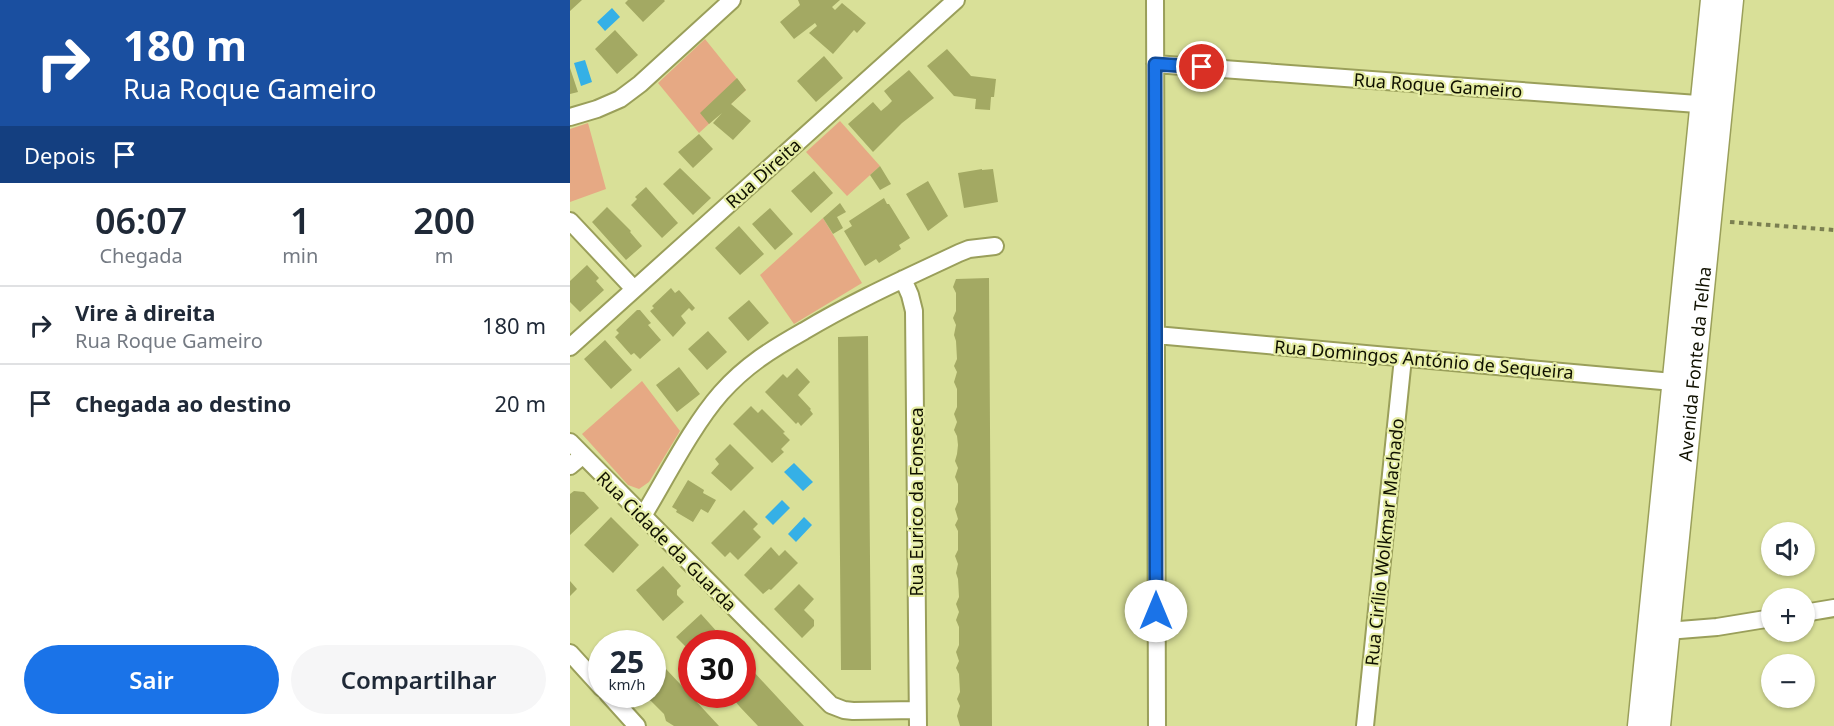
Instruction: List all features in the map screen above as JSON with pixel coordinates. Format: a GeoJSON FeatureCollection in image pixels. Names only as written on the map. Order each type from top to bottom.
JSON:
{"type":"FeatureCollection","features":[{"type":"Feature","properties":{"kind":"main road","name":"Avenida Fonte da Telha"},"geometry":{"type":"LineString","coordinates":[[1658,726],[1667,631],[1683,383],[1709,221],[1713,0]]}},
{"type":"Feature","properties":{"kind":"main road","name":"Avenida Fonte da Telha"},"geometry":{"type":"LineString","coordinates":[[1640,726],[1683,383],[1712,106],[1731,0]]}},
{"type":"Feature","properties":{"kind":"street"},"geometry":{"type":"LineString","coordinates":[[570,117],[620,99],[640,84],[732,0]]}},
{"type":"Feature","properties":{"kind":"street","name":"Rua Direita"},"geometry":{"type":"LineString","coordinates":[[570,347],[956,0]]}},
{"type":"Feature","properties":{"kind":"street"},"geometry":{"type":"LineString","coordinates":[[1155,0],[1157,726]]}},
{"type":"Feature","properties":{"kind":"street","name":"Rua Roque Gameiro"},"geometry":{"type":"LineString","coordinates":[[1155,64],[1712,106]]}},
{"type":"Feature","properties":{"kind":"street"},"geometry":{"type":"LineString","coordinates":[[570,221],[634,289]]}},
{"type":"Feature","properties":{"kind":"street"},"geometry":{"type":"LineString","coordinates":[[643,516],[708,409],[755,360],[835,312],[903,279],[969,249],[995,246]]}},
{"type":"Feature","properties":{"kind":"street","name":"Rua Eurico da Fonseca"},"geometry":{"type":"LineString","coordinates":[[903,279],[914,311],[917,718]]}},
{"type":"Feature","properties":{"kind":"street","name":"Rua Domingos António de Sequeira"},"geometry":{"type":"LineString","coordinates":[[1156,335],[1683,383]]}},
{"type":"Feature","properties":{"kind":"street","name":"Rua Cirílio Wolkmar Machado"},"geometry":{"type":"LineString","coordinates":[[1365,726],[1403,358]]}},
{"type":"Feature","properties":{"kind":"street","name":"Rua Cidade da Guarda"},"geometry":{"type":"LineString","coordinates":[[570,442],[576,461],[643,516],[831,705],[844,710],[917,718]]}},
{"type":"Feature","properties":{"kind":"street"},"geometry":{"type":"LineString","coordinates":[[1815,611],[1834,608]]}},
{"type":"Feature","properties":{"kind":"street"},"geometry":{"type":"LineString","coordinates":[[1667,631],[1717,627],[1761,620]]}},
{"type":"Feature","properties":{"kind":"street"},"geometry":{"type":"LineString","coordinates":[[571,657],[588,673]]}},
{"type":"Feature","properties":{"kind":"street"},"geometry":{"type":"LineString","coordinates":[[621,708],[637,726]]}},
{"type":"Feature","properties":{"kind":"path"},"geometry":{"type":"LineString","coordinates":[[1709,221],[1834,230]]}},
{"type":"Feature","properties":{"kind":"shaded area"},"geometry":{"type":"Polygon","coordinates":[[[705,39],[746,90],[699,133],[658,83],[705,39]]]}},
{"type":"Feature","properties":{"kind":"shaded area"},"geometry":{"type":"Polygon","coordinates":[[[840,121],[880,166],[847,196],[806,152],[840,121]]]}},
{"type":"Feature","properties":{"kind":"shaded area"},"geometry":{"type":"Polygon","coordinates":[[[588,123],[606,189],[570,202],[570,129],[588,123]]]}},
{"type":"Feature","properties":{"kind":"shaded area"},"geometry":{"type":"Polygon","coordinates":[[[823,218],[862,283],[794,324],[760,275],[823,218]]]}},
{"type":"Feature","properties":{"kind":"shaded area"},"geometry":{"type":"Polygon","coordinates":[[[642,381],[680,431],[649,482],[639,489],[628,485],[582,434],[642,381]]]}},
{"type":"Feature","properties":{"kind":"water"},"geometry":{"type":"Polygon","coordinates":[[[612,8],[620,17],[605,31],[597,22],[612,8]]]}},
{"type":"Feature","properties":{"kind":"water"},"geometry":{"type":"Polygon","coordinates":[[[585,60],[592,82],[581,86],[574,63],[585,60]]]}},
{"type":"Feature","properties":{"kind":"water"},"geometry":{"type":"Polygon","coordinates":[[[794,463],[813,482],[803,491],[784,472],[794,463]]]}},
{"type":"Feature","properties":{"kind":"water"},"geometry":{"type":"Polygon","coordinates":[[[782,500],[790,508],[773,525],[765,517],[782,500]]]}},
{"type":"Feature","properties":{"kind":"water"},"geometry":{"type":"Polygon","coordinates":[[[804,517],[812,525],[796,542],[788,534],[804,517]]]}},
{"type":"Feature","properties":{"kind":"building"},"geometry":{"type":"Polygon","coordinates":[[[570,0],[582,0],[570,11],[570,0]]]}},
{"type":"Feature","properties":{"kind":"building"},"geometry":{"type":"Polygon","coordinates":[[[628,0],[665,1],[643,22],[625,3],[628,0]]]}},
{"type":"Feature","properties":{"kind":"building"},"geometry":{"type":"Polygon","coordinates":[[[798,0],[840,0],[832,7],[835,10],[842,3],[866,23],[857,33],[854,30],[833,54],[809,33],[817,26],[815,23],[794,39],[780,22],[800,5],[798,0]]]}},
{"type":"Feature","properties":{"kind":"building"},"geometry":{"type":"Polygon","coordinates":[[[615,30],[638,55],[617,74],[595,49],[615,30]]]}},
{"type":"Feature","properties":{"kind":"building"},"geometry":{"type":"Polygon","coordinates":[[[947,49],[971,76],[996,79],[990,110],[975,109],[976,99],[954,96],[927,66],[947,49]]]}},
{"type":"Feature","properties":{"kind":"building"},"geometry":{"type":"Polygon","coordinates":[[[824,56],[843,78],[816,102],[797,81],[824,56]]]}},
{"type":"Feature","properties":{"kind":"building"},"geometry":{"type":"Polygon","coordinates":[[[570,68],[578,92],[570,94],[570,68]]]}},
{"type":"Feature","properties":{"kind":"building"},"geometry":{"type":"Polygon","coordinates":[[[909,70],[934,98],[902,123],[873,152],[848,124],[873,102],[881,111],[887,106],[892,101],[884,91],[909,70]]]}},
{"type":"Feature","properties":{"kind":"building"},"geometry":{"type":"Polygon","coordinates":[[[737,78],[746,90],[731,104],[751,121],[733,140],[713,123],[722,113],[709,124],[700,113],[737,78]]]}},
{"type":"Feature","properties":{"kind":"building"},"geometry":{"type":"Polygon","coordinates":[[[699,134],[713,149],[693,168],[678,152],[699,134]]]}},
{"type":"Feature","properties":{"kind":"building"},"geometry":{"type":"Polygon","coordinates":[[[880,166],[891,184],[880,190],[870,175],[880,166]]]}},
{"type":"Feature","properties":{"kind":"building"},"geometry":{"type":"Polygon","coordinates":[[[680,168],[711,198],[693,215],[663,184],[680,168]]]}},
{"type":"Feature","properties":{"kind":"building"},"geometry":{"type":"Polygon","coordinates":[[[993,169],[998,202],[964,208],[958,173],[993,169]]]}},
{"type":"Feature","properties":{"kind":"building"},"geometry":{"type":"Polygon","coordinates":[[[814,171],[833,193],[811,213],[791,191],[814,171]]]}},
{"type":"Feature","properties":{"kind":"building"},"geometry":{"type":"Polygon","coordinates":[[[928,181],[948,216],[928,231],[906,194],[928,181]]]}},
{"type":"Feature","properties":{"kind":"building"},"geometry":{"type":"Polygon","coordinates":[[[646,187],[678,223],[662,238],[631,205],[637,199],[635,197],[646,187]]]}},
{"type":"Feature","properties":{"kind":"building"},"geometry":{"type":"Polygon","coordinates":[[[884,198],[910,238],[899,245],[901,249],[879,263],[876,259],[865,266],[844,231],[852,226],[849,221],[884,198]]]}},
{"type":"Feature","properties":{"kind":"building"},"geometry":{"type":"Polygon","coordinates":[[[840,203],[846,212],[837,217],[843,228],[833,234],[823,218],[840,203]]]}},
{"type":"Feature","properties":{"kind":"building"},"geometry":{"type":"Polygon","coordinates":[[[607,207],[631,231],[642,246],[626,260],[592,222],[607,207]]]}},
{"type":"Feature","properties":{"kind":"building"},"geometry":{"type":"Polygon","coordinates":[[[770,208],[793,234],[775,250],[752,224],[770,208]]]}},
{"type":"Feature","properties":{"kind":"building"},"geometry":{"type":"Polygon","coordinates":[[[739,226],[764,254],[740,275],[715,248],[739,226]]]}},
{"type":"Feature","properties":{"kind":"building"},"geometry":{"type":"Polygon","coordinates":[[[587,265],[599,278],[596,281],[604,290],[580,312],[570,302],[570,281],[587,265]]]}},
{"type":"Feature","properties":{"kind":"building"},"geometry":{"type":"Polygon","coordinates":[[[989,278],[992,726],[960,726],[957,716],[960,706],[957,699],[960,692],[959,674],[956,668],[959,661],[956,652],[959,645],[959,627],[956,620],[959,612],[956,604],[959,597],[956,573],[958,564],[955,556],[958,550],[958,531],[955,525],[958,519],[955,509],[958,502],[958,484],[955,477],[958,468],[955,461],[958,445],[954,430],[957,422],[954,414],[957,407],[957,389],[954,382],[957,372],[954,366],[957,359],[954,335],[956,325],[953,318],[956,311],[956,293],[953,287],[956,279],[989,278]]]}},
{"type":"Feature","properties":{"kind":"building"},"geometry":{"type":"Polygon","coordinates":[[[671,288],[675,293],[679,290],[695,308],[692,311],[689,308],[681,316],[686,323],[673,337],[650,311],[654,308],[652,306],[671,288]]]}},
{"type":"Feature","properties":{"kind":"building"},"geometry":{"type":"Polygon","coordinates":[[[749,300],[769,323],[748,341],[728,318],[749,300]]]}},
{"type":"Feature","properties":{"kind":"building"},"geometry":{"type":"Polygon","coordinates":[[[637,310],[640,310],[651,323],[648,325],[661,340],[640,359],[634,353],[631,355],[615,337],[619,333],[616,330],[637,310]]]}},
{"type":"Feature","properties":{"kind":"building"},"geometry":{"type":"Polygon","coordinates":[[[708,331],[727,352],[707,370],[688,349],[708,331]]]}},
{"type":"Feature","properties":{"kind":"building"},"geometry":{"type":"Polygon","coordinates":[[[868,336],[871,670],[841,670],[838,337],[868,336]]]}},
{"type":"Feature","properties":{"kind":"building"},"geometry":{"type":"Polygon","coordinates":[[[605,340],[632,370],[611,389],[584,359],[605,340]]]}},
{"type":"Feature","properties":{"kind":"building"},"geometry":{"type":"Polygon","coordinates":[[[679,367],[700,394],[677,412],[656,385],[679,367]]]}},
{"type":"Feature","properties":{"kind":"building"},"geometry":{"type":"Polygon","coordinates":[[[797,368],[810,382],[798,395],[813,414],[801,426],[798,422],[796,424],[765,392],[783,374],[787,378],[797,368]]]}},
{"type":"Feature","properties":{"kind":"building"},"geometry":{"type":"Polygon","coordinates":[[[751,406],[758,413],[762,409],[790,440],[781,449],[784,452],[772,463],[733,424],[751,406]]]}},
{"type":"Feature","properties":{"kind":"building"},"geometry":{"type":"Polygon","coordinates":[[[730,444],[754,468],[731,491],[711,473],[719,464],[715,459],[730,444]]]}},
{"type":"Feature","properties":{"kind":"building"},"geometry":{"type":"Polygon","coordinates":[[[688,480],[704,490],[703,493],[716,500],[708,513],[701,509],[693,522],[672,507],[688,480]]]}},
{"type":"Feature","properties":{"kind":"building"},"geometry":{"type":"Polygon","coordinates":[[[574,491],[584,492],[599,508],[570,535],[570,494],[574,491]]]}},
{"type":"Feature","properties":{"kind":"building"},"geometry":{"type":"Polygon","coordinates":[[[744,510],[758,524],[753,529],[761,537],[738,560],[730,552],[725,557],[711,543],[744,510]]]}},
{"type":"Feature","properties":{"kind":"building"},"geometry":{"type":"Polygon","coordinates":[[[611,517],[639,545],[613,573],[584,545],[611,517]]]}},
{"type":"Feature","properties":{"kind":"building"},"geometry":{"type":"Polygon","coordinates":[[[771,547],[779,556],[785,550],[798,563],[771,590],[763,594],[744,575],[771,547]]]}},
{"type":"Feature","properties":{"kind":"building"},"geometry":{"type":"Polygon","coordinates":[[[663,566],[681,586],[677,590],[677,595],[684,602],[663,621],[636,590],[663,566]]]}},
{"type":"Feature","properties":{"kind":"building"},"geometry":{"type":"Polygon","coordinates":[[[570,581],[577,589],[570,596],[570,581]]]}},
{"type":"Feature","properties":{"kind":"building"},"geometry":{"type":"Polygon","coordinates":[[[799,584],[814,599],[804,610],[814,620],[814,626],[802,638],[774,609],[799,584]]]}},
{"type":"Feature","properties":{"kind":"building"},"geometry":{"type":"Polygon","coordinates":[[[701,614],[715,630],[684,630],[701,614]]]}},
{"type":"Feature","properties":{"kind":"building"},"geometry":{"type":"Polygon","coordinates":[[[666,669],[678,682],[678,708],[702,708],[719,726],[674,726],[666,721],[664,714],[658,708],[666,708],[666,669]]]}},
{"type":"Feature","properties":{"kind":"building"},"geometry":{"type":"Polygon","coordinates":[[[756,674],[804,726],[758,726],[741,708],[756,708],[756,674]]]}},
{"type":"Feature","properties":{"kind":"route"},"geometry":{"type":"LineString","coordinates":[[1156,611],[1155,64],[1202,67]]}}]}
